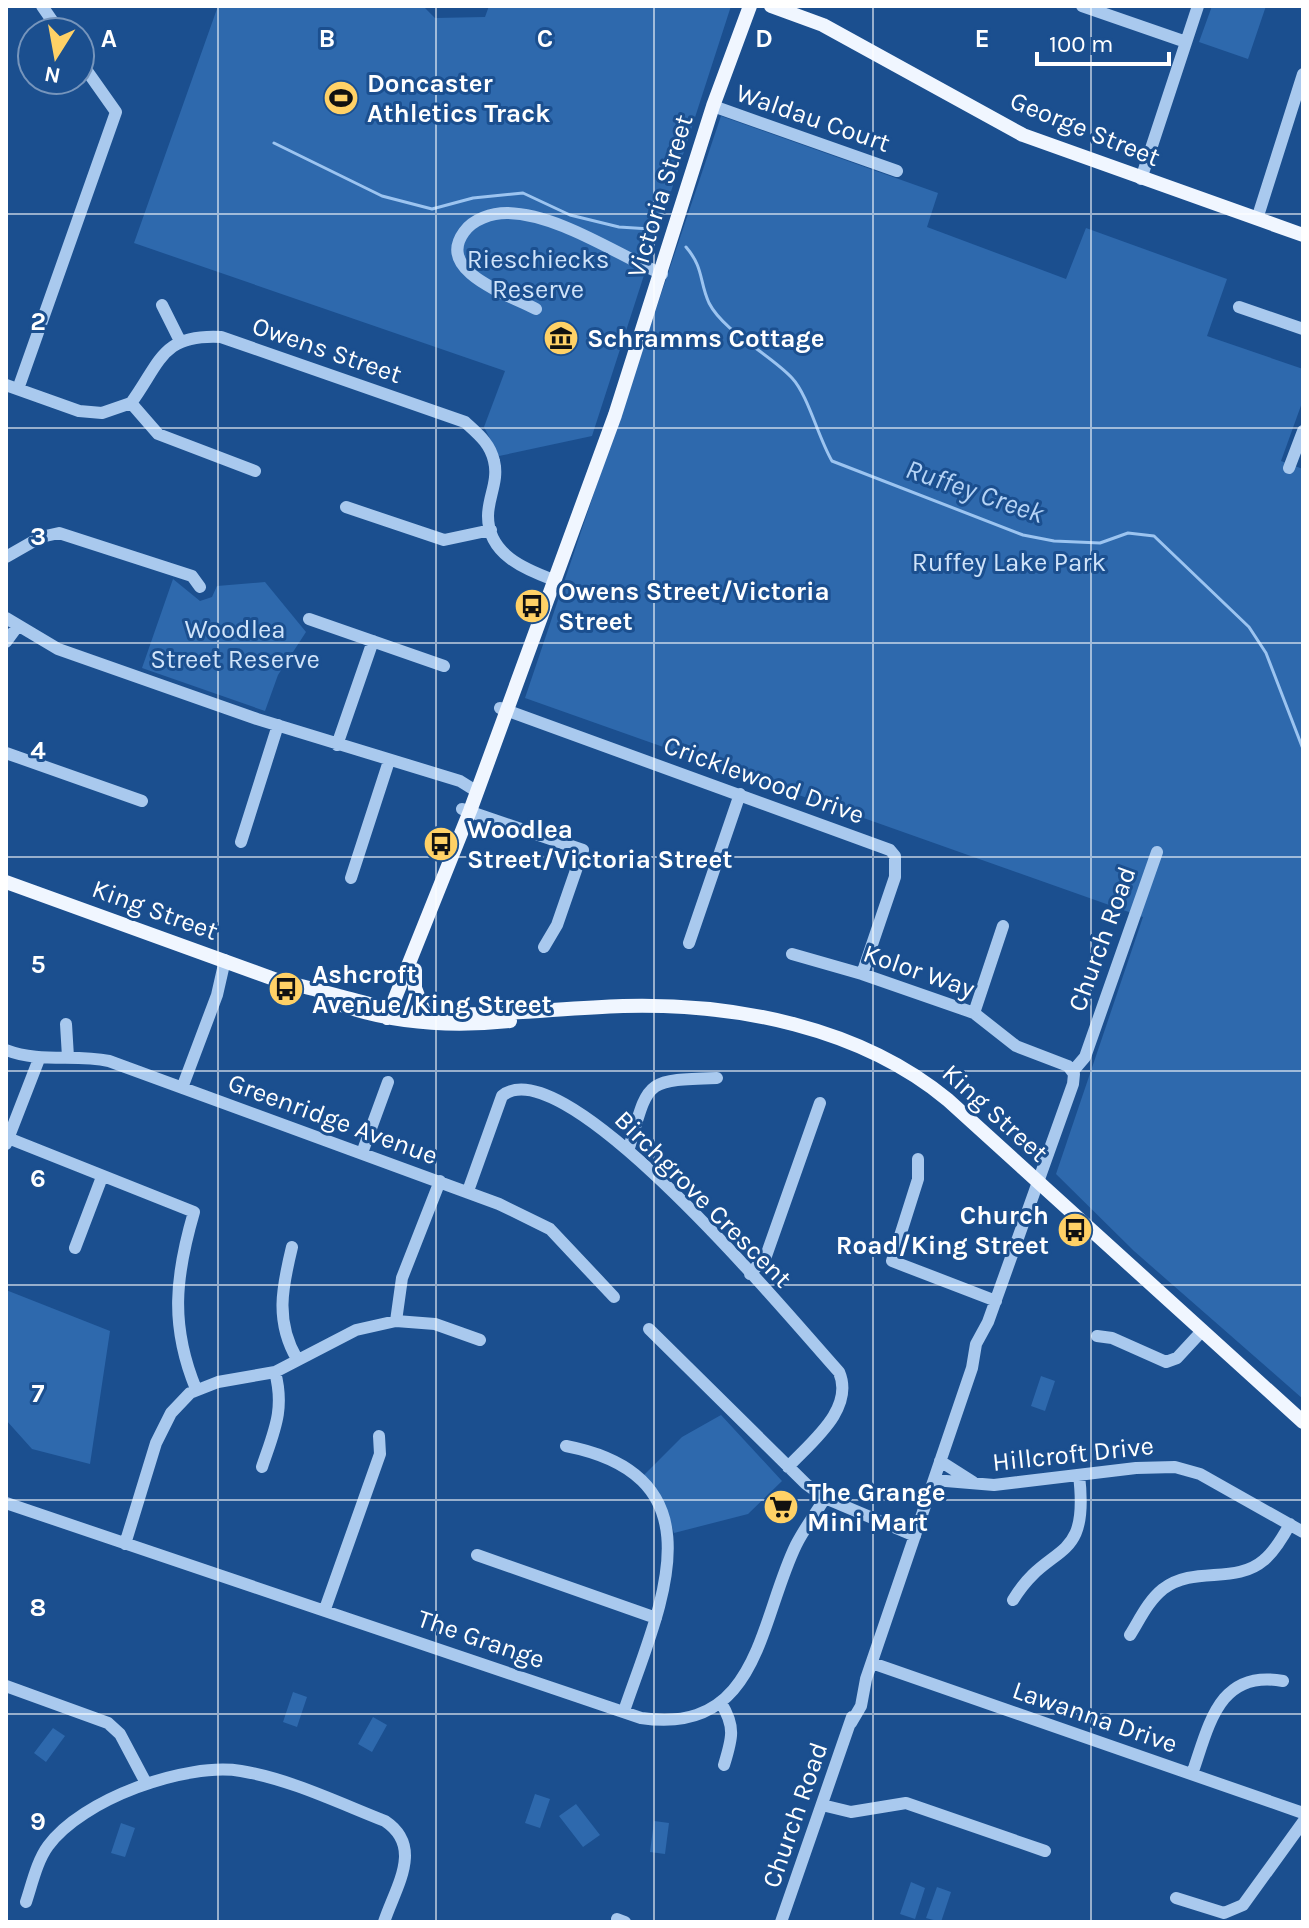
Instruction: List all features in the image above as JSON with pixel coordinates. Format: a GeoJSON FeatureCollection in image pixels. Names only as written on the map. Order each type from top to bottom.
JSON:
{"type":"FeatureCollection","features":[{"type":"Feature","properties":{"kind":"main road","name":"Victoria Street"},"geometry":{"type":"LineString","coordinates":[[395,1014],[399,987],[448,863],[471,789],[615,415],[713,106],[750,6]]}},
{"type":"Feature","properties":{"kind":"main road","name":"George Street"},"geometry":{"type":"LineString","coordinates":[[771,6],[823,25],[1023,135],[1303,235]]}},
{"type":"Feature","properties":{"kind":"main road","name":"Victoria Street"},"geometry":{"type":"LineString","coordinates":[[395,1014],[415,970],[448,863]]}},
{"type":"Feature","properties":{"kind":"main road","name":"King Street"},"geometry":{"type":"LineString","coordinates":[[6,882],[288,983],[395,1014],[484,1024],[549,1017],[577,1009]]}},
{"type":"Feature","properties":{"kind":"main road"},"geometry":{"type":"LineString","coordinates":[[415,970],[415,988],[425,1014]]}},
{"type":"Feature","properties":{"kind":"main road","name":"King Street"},"geometry":{"type":"LineString","coordinates":[[288,983],[395,1014],[639,1006],[696,1009],[777,1021],[855,1043],[902,1066],[929,1084],[1303,1422]]}},
{"type":"Feature","properties":{"kind":"main road"},"geometry":{"type":"LineString","coordinates":[[316,989],[374,995],[399,987]]}},
{"type":"Feature","properties":{"kind":"street"},"geometry":{"type":"LineString","coordinates":[[1082,6],[1186,42]]}},
{"type":"Feature","properties":{"kind":"street"},"geometry":{"type":"LineString","coordinates":[[1141,179],[1198,6]]}},
{"type":"Feature","properties":{"kind":"street"},"geometry":{"type":"LineString","coordinates":[[1257,219],[1303,74]]}},
{"type":"Feature","properties":{"kind":"street"},"geometry":{"type":"LineString","coordinates":[[96,84],[116,112],[12,387],[79,411],[102,413],[131,403],[157,359],[180,341],[162,305]]}},
{"type":"Feature","properties":{"kind":"street","name":"Waldau Court"},"geometry":{"type":"LineString","coordinates":[[713,106],[897,171]]}},
{"type":"Feature","properties":{"kind":"street"},"geometry":{"type":"LineString","coordinates":[[536,309],[469,275],[457,256],[458,240],[468,225],[484,217],[506,213],[538,218],[662,274]]}},
{"type":"Feature","properties":{"kind":"street"},"geometry":{"type":"LineString","coordinates":[[1239,307],[1303,329]]}},
{"type":"Feature","properties":{"kind":"street","name":"Owens Street"},"geometry":{"type":"LineString","coordinates":[[180,341],[196,336],[221,337],[465,422],[484,439],[494,461],[496,480],[488,515],[491,530]]}},
{"type":"Feature","properties":{"kind":"street"},"geometry":{"type":"LineString","coordinates":[[131,403],[158,434],[255,471]]}},
{"type":"Feature","properties":{"kind":"street"},"geometry":{"type":"LineString","coordinates":[[1289,468],[1299,455],[1303,431]]}},
{"type":"Feature","properties":{"kind":"street"},"geometry":{"type":"LineString","coordinates":[[346,507],[444,540],[491,530],[500,550],[519,566],[554,580]]}},
{"type":"Feature","properties":{"kind":"street"},"geometry":{"type":"LineString","coordinates":[[6,557],[41,537],[59,533],[192,576],[200,587]]}},
{"type":"Feature","properties":{"kind":"street"},"geometry":{"type":"LineString","coordinates":[[6,618],[58,649],[471,789]]}},
{"type":"Feature","properties":{"kind":"street"},"geometry":{"type":"LineString","coordinates":[[309,619],[444,666]]}},
{"type":"Feature","properties":{"kind":"street"},"geometry":{"type":"LineString","coordinates":[[6,642],[17,627]]}},
{"type":"Feature","properties":{"kind":"street"},"geometry":{"type":"LineString","coordinates":[[337,745],[373,641]]}},
{"type":"Feature","properties":{"kind":"street","name":"Cricklewood Drive"},"geometry":{"type":"LineString","coordinates":[[503,709],[883,847],[895,856],[895,877],[862,974]]}},
{"type":"Feature","properties":{"kind":"street"},"geometry":{"type":"LineString","coordinates":[[241,842],[278,725]]}},
{"type":"Feature","properties":{"kind":"street"},"geometry":{"type":"LineString","coordinates":[[6,753],[142,801]]}},
{"type":"Feature","properties":{"kind":"street"},"geometry":{"type":"LineString","coordinates":[[351,878],[389,761]]}},
{"type":"Feature","properties":{"kind":"street"},"geometry":{"type":"LineString","coordinates":[[689,943],[740,794]]}},
{"type":"Feature","properties":{"kind":"street"},"geometry":{"type":"LineString","coordinates":[[466,810],[583,850],[557,925],[544,947]]}},
{"type":"Feature","properties":{"kind":"street","name":"Church Road"},"geometry":{"type":"LineString","coordinates":[[781,1922],[851,1723],[856,1695],[872,1663],[972,1368],[976,1344],[996,1301],[1073,1084],[1070,1069],[1088,1042],[1157,852]]}},
{"type":"Feature","properties":{"kind":"street"},"geometry":{"type":"LineString","coordinates":[[974,1013],[1003,926]]}},
{"type":"Feature","properties":{"kind":"street","name":"Kolor Way"},"geometry":{"type":"LineString","coordinates":[[792,954],[862,974],[974,1013],[1016,1046],[1070,1069]]}},
{"type":"Feature","properties":{"kind":"street"},"geometry":{"type":"LineString","coordinates":[[182,1088],[229,961]]}},
{"type":"Feature","properties":{"kind":"street"},"geometry":{"type":"LineString","coordinates":[[66,1024],[68,1057]]}},
{"type":"Feature","properties":{"kind":"street","name":"Greenridge Avenue"},"geometry":{"type":"LineString","coordinates":[[6,1050],[39,1059],[68,1057],[109,1061],[468,1191],[550,1229],[614,1297]]}},
{"type":"Feature","properties":{"kind":"street"},"geometry":{"type":"LineString","coordinates":[[39,1059],[7,1141],[194,1212],[177,1297],[182,1354],[196,1389]]}},
{"type":"Feature","properties":{"kind":"street"},"geometry":{"type":"LineString","coordinates":[[629,1148],[645,1094],[655,1084],[669,1079],[717,1078]]}},
{"type":"Feature","properties":{"kind":"street"},"geometry":{"type":"LineString","coordinates":[[362,1153],[388,1082]]}},
{"type":"Feature","properties":{"kind":"street","name":"Birchgrove Crescent"},"geometry":{"type":"LineString","coordinates":[[468,1191],[502,1096],[511,1089],[525,1088],[566,1104],[629,1148],[839,1372],[845,1385],[844,1396],[832,1419],[788,1467]]}},
{"type":"Feature","properties":{"kind":"street"},"geometry":{"type":"LineString","coordinates":[[750,1274],[766,1256],[820,1103]]}},
{"type":"Feature","properties":{"kind":"street"},"geometry":{"type":"LineString","coordinates":[[918,1159],[918,1179],[887,1263],[996,1301]]}},
{"type":"Feature","properties":{"kind":"street"},"geometry":{"type":"LineString","coordinates":[[75,1248],[102,1177]]}},
{"type":"Feature","properties":{"kind":"street"},"geometry":{"type":"LineString","coordinates":[[396,1321],[402,1278],[440,1181]]}},
{"type":"Feature","properties":{"kind":"street"},"geometry":{"type":"LineString","coordinates":[[292,1247],[283,1282],[281,1323],[297,1359]]}},
{"type":"Feature","properties":{"kind":"street"},"geometry":{"type":"LineString","coordinates":[[125,1544],[156,1443],[171,1413],[196,1389],[275,1372],[356,1330],[396,1321],[435,1324],[480,1340]]}},
{"type":"Feature","properties":{"kind":"street"},"geometry":{"type":"LineString","coordinates":[[649,1329],[788,1467],[825,1498],[916,1532]]}},
{"type":"Feature","properties":{"kind":"street"},"geometry":{"type":"LineString","coordinates":[[1097,1336],[1112,1338],[1166,1362],[1177,1358],[1202,1331]]}},
{"type":"Feature","properties":{"kind":"street"},"geometry":{"type":"LineString","coordinates":[[262,1467],[280,1413],[281,1396],[275,1372]]}},
{"type":"Feature","properties":{"kind":"street"},"geometry":{"type":"LineString","coordinates":[[325,1609],[380,1454],[379,1436]]}},
{"type":"Feature","properties":{"kind":"street"},"geometry":{"type":"LineString","coordinates":[[566,1446],[610,1457],[628,1468],[658,1503],[669,1543],[667,1579],[624,1711]]}},
{"type":"Feature","properties":{"kind":"street","name":"Hillcroft Drive"},"geometry":{"type":"LineString","coordinates":[[940,1461],[976,1484]]}},
{"type":"Feature","properties":{"kind":"street","name":"Hillcroft Drive"},"geometry":{"type":"LineString","coordinates":[[934,1480],[994,1485],[1157,1467],[1188,1470],[1303,1532]]}},
{"type":"Feature","properties":{"kind":"street"},"geometry":{"type":"LineString","coordinates":[[1013,1600],[1021,1586],[1066,1549],[1076,1534],[1082,1513],[1079,1475]]}},
{"type":"Feature","properties":{"kind":"street","name":"The Grange"},"geometry":{"type":"LineString","coordinates":[[6,1503],[661,1721],[685,1718],[721,1703],[739,1684],[757,1656],[796,1546],[825,1498]]}},
{"type":"Feature","properties":{"kind":"street"},"geometry":{"type":"LineString","coordinates":[[1130,1635],[1150,1601],[1167,1586],[1189,1576],[1233,1574],[1253,1568],[1271,1553],[1290,1524]]}},
{"type":"Feature","properties":{"kind":"street"},"geometry":{"type":"LineString","coordinates":[[477,1555],[656,1618]]}},
{"type":"Feature","properties":{"kind":"street","name":"Lawanna Drive"},"geometry":{"type":"LineString","coordinates":[[872,1663],[1303,1813]]}},
{"type":"Feature","properties":{"kind":"street"},"geometry":{"type":"LineString","coordinates":[[1192,1774],[1213,1715],[1228,1693],[1259,1679],[1283,1681]]}},
{"type":"Feature","properties":{"kind":"street"},"geometry":{"type":"LineString","coordinates":[[6,1686],[108,1723],[120,1734],[146,1783]]}},
{"type":"Feature","properties":{"kind":"street"},"geometry":{"type":"LineString","coordinates":[[721,1703],[733,1723],[734,1734],[724,1765]]}},
{"type":"Feature","properties":{"kind":"street"},"geometry":{"type":"LineString","coordinates":[[26,1902],[48,1846],[72,1823],[146,1783],[204,1770],[239,1771],[269,1778],[385,1821],[406,1841],[407,1855],[384,1922]]}},
{"type":"Feature","properties":{"kind":"street"},"geometry":{"type":"LineString","coordinates":[[822,1805],[851,1812],[892,1803],[913,1805],[1045,1851]]}},
{"type":"Feature","properties":{"kind":"street"},"geometry":{"type":"LineString","coordinates":[[1176,1898],[1224,1913],[1243,1905],[1303,1822]]}},
{"type":"Feature","properties":{"kind":"green space","name":"Rieschiecks Reserve"},"geometry":{"type":"Polygon","coordinates":[[[218,6],[423,6],[435,18],[485,17],[489,6],[731,6],[592,436],[499,456],[484,427],[505,371],[134,243],[218,6]]]}},
{"type":"Feature","properties":{"kind":"green space"},"geometry":{"type":"Polygon","coordinates":[[[1212,6],[1266,6],[1248,59],[1199,42],[1212,6]]]}},
{"type":"Feature","properties":{"kind":"green space","name":"Ruffey Lake Park"},"geometry":{"type":"Polygon","coordinates":[[[721,116],[938,193],[927,227],[1066,279],[1086,228],[1227,279],[1207,336],[1303,369],[1303,400],[1281,461],[1303,469],[1303,1399],[1134,1251],[1056,1174],[1143,917],[525,698],[721,116]]]}},
{"type":"Feature","properties":{"kind":"green space","name":"Woodlea Street Reserve"},"geometry":{"type":"Polygon","coordinates":[[[173,579],[200,601],[212,597],[217,586],[265,582],[306,632],[278,675],[265,711],[142,668],[173,579]]]}},
{"type":"Feature","properties":{"kind":"green space"},"geometry":{"type":"Polygon","coordinates":[[[6,1290],[110,1331],[90,1464],[32,1449],[6,1420],[6,1290]]]}},
{"type":"Feature","properties":{"kind":"green space"},"geometry":{"type":"Polygon","coordinates":[[[1041,1376],[1055,1381],[1045,1411],[1031,1406],[1041,1376]]]}},
{"type":"Feature","properties":{"kind":"green space"},"geometry":{"type":"Polygon","coordinates":[[[721,1415],[782,1481],[748,1514],[674,1533],[669,1517],[642,1477],[682,1437],[721,1415]]]}},
{"type":"Feature","properties":{"kind":"green space"},"geometry":{"type":"Polygon","coordinates":[[[293,1692],[307,1697],[297,1727],[283,1722],[293,1692]]]}},
{"type":"Feature","properties":{"kind":"green space"},"geometry":{"type":"Polygon","coordinates":[[[373,1717],[387,1725],[372,1752],[358,1744],[373,1717]]]}},
{"type":"Feature","properties":{"kind":"green space"},"geometry":{"type":"Polygon","coordinates":[[[53,1728],[65,1736],[46,1762],[34,1753],[53,1728]]]}},
{"type":"Feature","properties":{"kind":"green space"},"geometry":{"type":"Polygon","coordinates":[[[535,1794],[550,1799],[540,1828],[525,1823],[535,1794]]]}},
{"type":"Feature","properties":{"kind":"green space"},"geometry":{"type":"Polygon","coordinates":[[[576,1804],[600,1835],[583,1847],[559,1816],[576,1804]]]}},
{"type":"Feature","properties":{"kind":"green space"},"geometry":{"type":"Polygon","coordinates":[[[654,1821],[669,1823],[665,1854],[650,1852],[654,1821]]]}},
{"type":"Feature","properties":{"kind":"green space"},"geometry":{"type":"Polygon","coordinates":[[[121,1823],[135,1828],[125,1857],[111,1853],[121,1823]]]}},
{"type":"Feature","properties":{"kind":"green space"},"geometry":{"type":"Polygon","coordinates":[[[911,1882],[925,1888],[915,1919],[900,1914],[911,1882]]]}},
{"type":"Feature","properties":{"kind":"green space"},"geometry":{"type":"Polygon","coordinates":[[[937,1887],[951,1892],[941,1922],[926,1918],[937,1887]]]}},
{"type":"Feature","properties":{"kind":"waterway","name":"Ruffey Creek"},"geometry":{"type":"LineString","coordinates":[[274,143],[382,196],[432,209],[473,198],[523,193],[570,215],[619,227],[650,229]]}},
{"type":"Feature","properties":{"kind":"waterway","name":"Ruffey Creek"},"geometry":{"type":"LineString","coordinates":[[686,247],[696,262],[709,303],[716,314],[798,385],[832,461],[1023,535],[1054,541],[1100,543],[1128,533],[1154,536],[1249,627],[1266,653],[1303,749]]}},
{"type":"Feature","properties":{"kind":"place","name":"Doncaster Athletics Track"},"geometry":{"type":"Point","coordinates":[341,98]}},
{"type":"Feature","properties":{"kind":"place","name":"Schramms Cottage"},"geometry":{"type":"Point","coordinates":[561,338]}},
{"type":"Feature","properties":{"kind":"place","name":"Owens Street/Victoria Street"},"geometry":{"type":"Point","coordinates":[532,606]}},
{"type":"Feature","properties":{"kind":"place","name":"Woodlea Street/Victoria Street"},"geometry":{"type":"Point","coordinates":[441,844]}},
{"type":"Feature","properties":{"kind":"place","name":"Ashcroft Avenue/King Street"},"geometry":{"type":"Point","coordinates":[286,989]}},
{"type":"Feature","properties":{"kind":"place","name":"Church Road/King Street"},"geometry":{"type":"Point","coordinates":[1075,1230]}},
{"type":"Feature","properties":{"kind":"place","name":"The Grange Mini Mart"},"geometry":{"type":"Point","coordinates":[781,1507]}}]}
